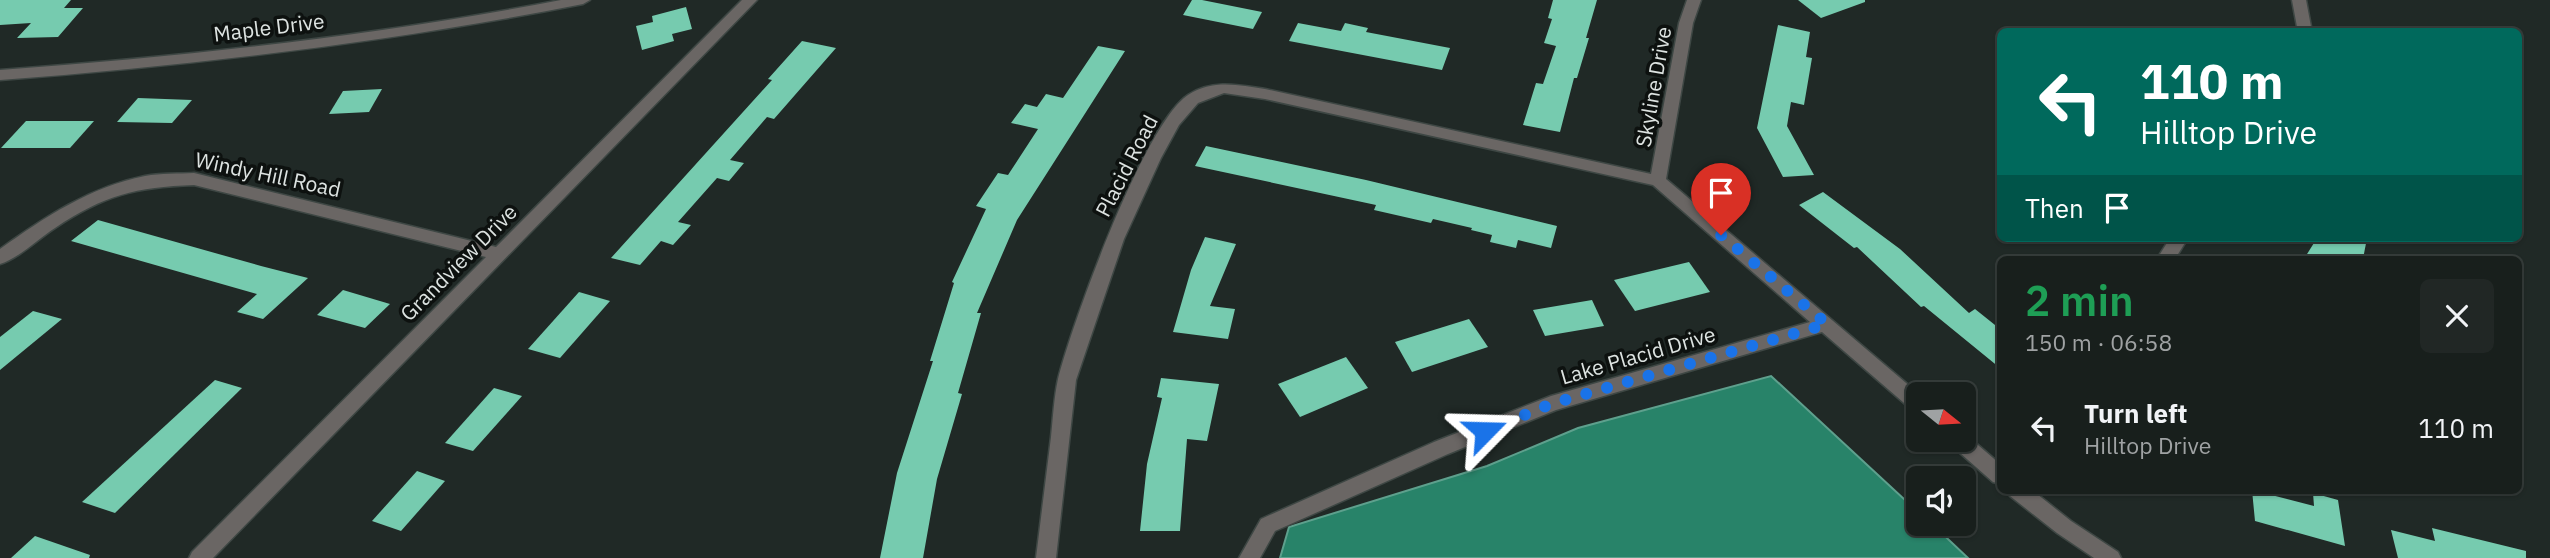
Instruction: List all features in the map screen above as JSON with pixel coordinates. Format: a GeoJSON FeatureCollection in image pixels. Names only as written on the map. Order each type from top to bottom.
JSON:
{"type":"FeatureCollection","features":[{"type":"Feature","properties":{"kind":"street","name":"Maple Drive"},"geometry":{"type":"LineString","coordinates":[[0,75],[277,50],[483,21],[583,0]]}},
{"type":"Feature","properties":{"kind":"street","name":"Grandview Drive"},"geometry":{"type":"LineString","coordinates":[[199,558],[750,0]]}},
{"type":"Feature","properties":{"kind":"street","name":"Skyline Drive"},"geometry":{"type":"LineString","coordinates":[[1658,181],[1686,23],[1694,0]]}},
{"type":"Feature","properties":{"kind":"street"},"geometry":{"type":"LineString","coordinates":[[2300,0],[2304,28]]}},
{"type":"Feature","properties":{"kind":"street","name":"Placid Road"},"geometry":{"type":"LineString","coordinates":[[1046,558],[1067,380],[1090,307],[1115,239],[1153,158],[1173,122],[1193,99],[1223,88],[1265,94],[1658,181]]}},
{"type":"Feature","properties":{"kind":"street","name":"Windy Hill Road"},"geometry":{"type":"LineString","coordinates":[[0,258],[47,223],[102,194],[145,182],[194,179],[499,254]]}},
{"type":"Feature","properties":{"kind":"street"},"geometry":{"type":"LineString","coordinates":[[1658,181],[1906,393]]}},
{"type":"Feature","properties":{"kind":"street","name":"Lake Placid Drive"},"geometry":{"type":"LineString","coordinates":[[1249,558],[1268,525],[1453,443],[1551,404],[1827,324]]}},
{"type":"Feature","properties":{"kind":"street"},"geometry":{"type":"LineString","coordinates":[[1973,452],[1997,473]]}},
{"type":"Feature","properties":{"kind":"street"},"geometry":{"type":"LineString","coordinates":[[2024,494],[2064,527],[2111,558]]}},
{"type":"Feature","properties":{"kind":"shaded area"},"geometry":{"type":"Polygon","coordinates":[[[1771,376],[1906,501],[1906,536],[1945,536],[1968,558],[1280,558],[1289,527],[1487,466],[1578,428],[1771,376]]]}},
{"type":"Feature","properties":{"kind":"building"},"geometry":{"type":"Polygon","coordinates":[[[0,0],[71,0],[64,8],[83,8],[58,37],[17,38],[31,23],[0,25],[0,0]]]}},
{"type":"Feature","properties":{"kind":"building"},"geometry":{"type":"Polygon","coordinates":[[[1192,0],[1262,12],[1253,29],[1183,15],[1192,0]]]}},
{"type":"Feature","properties":{"kind":"building"},"geometry":{"type":"Polygon","coordinates":[[[1553,0],[1597,0],[1586,38],[1589,38],[1577,78],[1574,78],[1560,132],[1523,125],[1536,83],[1543,84],[1556,46],[1544,43],[1552,19],[1548,18],[1553,0]]]}},
{"type":"Feature","properties":{"kind":"building"},"geometry":{"type":"Polygon","coordinates":[[[1798,0],[1865,0],[1865,2],[1821,18],[1798,0]]]}},
{"type":"Feature","properties":{"kind":"building"},"geometry":{"type":"Polygon","coordinates":[[[686,7],[692,29],[672,34],[674,41],[642,50],[636,26],[653,22],[652,16],[686,7]]]}},
{"type":"Feature","properties":{"kind":"building"},"geometry":{"type":"Polygon","coordinates":[[[1298,23],[1341,31],[1345,23],[1368,28],[1366,32],[1450,48],[1442,70],[1289,41],[1298,23]]]}},
{"type":"Feature","properties":{"kind":"building"},"geometry":{"type":"Polygon","coordinates":[[[1778,25],[1810,32],[1806,57],[1812,58],[1804,105],[1791,102],[1787,126],[1814,175],[1783,177],[1757,128],[1778,25]]]}},
{"type":"Feature","properties":{"kind":"building"},"geometry":{"type":"Polygon","coordinates":[[[802,41],[836,48],[774,119],[767,117],[730,160],[744,163],[729,181],[717,178],[678,222],[691,225],[673,245],[661,241],[640,265],[611,258],[772,80],[768,79],[802,41]]]}},
{"type":"Feature","properties":{"kind":"building"},"geometry":{"type":"Polygon","coordinates":[[[1098,46],[1125,51],[1017,220],[977,313],[981,313],[958,393],[962,394],[937,479],[923,558],[880,558],[897,473],[933,361],[930,361],[954,283],[952,282],[986,209],[976,206],[998,173],[1008,175],[1038,129],[1011,123],[1025,104],[1037,107],[1046,94],[1063,98],[1098,46]]]}},
{"type":"Feature","properties":{"kind":"building"},"geometry":{"type":"Polygon","coordinates":[[[382,89],[369,112],[329,114],[343,91],[382,89]]]}},
{"type":"Feature","properties":{"kind":"building"},"geometry":{"type":"Polygon","coordinates":[[[138,98],[192,100],[172,123],[117,122],[138,98]]]}},
{"type":"Feature","properties":{"kind":"building"},"geometry":{"type":"Polygon","coordinates":[[[26,121],[94,121],[70,148],[1,148],[26,121]]]}},
{"type":"Feature","properties":{"kind":"building"},"geometry":{"type":"Polygon","coordinates":[[[1206,146],[1366,180],[1557,226],[1551,248],[1518,240],[1516,248],[1490,242],[1492,235],[1471,230],[1472,228],[1433,219],[1431,223],[1374,210],[1376,205],[1195,166],[1206,146]]]}},
{"type":"Feature","properties":{"kind":"building"},"geometry":{"type":"Polygon","coordinates":[[[1823,192],[1900,249],[1969,313],[1975,309],[1997,327],[1997,366],[1924,306],[1921,307],[1857,247],[1854,248],[1799,205],[1823,192]]]}},
{"type":"Feature","properties":{"kind":"building"},"geometry":{"type":"Polygon","coordinates":[[[98,220],[308,278],[263,319],[237,312],[257,294],[71,241],[98,220]]]}},
{"type":"Feature","properties":{"kind":"building"},"geometry":{"type":"Polygon","coordinates":[[[1205,237],[1236,244],[1210,306],[1235,309],[1228,339],[1173,332],[1191,270],[1205,237]]]}},
{"type":"Feature","properties":{"kind":"building"},"geometry":{"type":"Polygon","coordinates":[[[2315,242],[2366,242],[2364,256],[2306,256],[2315,242]]]}},
{"type":"Feature","properties":{"kind":"building"},"geometry":{"type":"Polygon","coordinates":[[[1689,262],[1710,292],[1635,311],[1614,280],[1689,262]]]}},
{"type":"Feature","properties":{"kind":"building"},"geometry":{"type":"Polygon","coordinates":[[[343,290],[390,304],[365,328],[317,315],[343,290]]]}},
{"type":"Feature","properties":{"kind":"building"},"geometry":{"type":"Polygon","coordinates":[[[579,292],[610,301],[560,358],[528,349],[579,292]]]}},
{"type":"Feature","properties":{"kind":"building"},"geometry":{"type":"Polygon","coordinates":[[[1592,300],[1604,326],[1545,336],[1533,310],[1592,300]]]}},
{"type":"Feature","properties":{"kind":"building"},"geometry":{"type":"Polygon","coordinates":[[[33,311],[62,319],[0,370],[0,337],[33,311]]]}},
{"type":"Feature","properties":{"kind":"building"},"geometry":{"type":"Polygon","coordinates":[[[1469,319],[1488,347],[1412,372],[1395,342],[1469,319]]]}},
{"type":"Feature","properties":{"kind":"building"},"geometry":{"type":"Polygon","coordinates":[[[1346,357],[1368,388],[1300,417],[1278,384],[1346,357]]]}},
{"type":"Feature","properties":{"kind":"building"},"geometry":{"type":"Polygon","coordinates":[[[1161,378],[1219,384],[1207,441],[1187,439],[1180,531],[1140,531],[1147,464],[1162,398],[1157,397],[1161,378]]]}},
{"type":"Feature","properties":{"kind":"building"},"geometry":{"type":"Polygon","coordinates":[[[215,380],[242,388],[115,513],[82,502],[215,380]]]}},
{"type":"Feature","properties":{"kind":"building"},"geometry":{"type":"Polygon","coordinates":[[[494,388],[522,396],[473,451],[445,443],[494,388]]]}},
{"type":"Feature","properties":{"kind":"building"},"geometry":{"type":"Polygon","coordinates":[[[417,471],[445,481],[401,531],[372,521],[417,471]]]}},
{"type":"Feature","properties":{"kind":"building"},"geometry":{"type":"Polygon","coordinates":[[[2252,494],[2268,494],[2314,506],[2313,494],[2317,494],[2338,500],[2345,546],[2255,521],[2252,494]]]}},
{"type":"Feature","properties":{"kind":"building"},"geometry":{"type":"Polygon","coordinates":[[[2432,528],[2526,551],[2526,558],[2398,558],[2391,530],[2435,541],[2432,528]]]}},
{"type":"Feature","properties":{"kind":"building"},"geometry":{"type":"Polygon","coordinates":[[[35,536],[90,555],[89,558],[11,558],[35,536]]]}},
{"type":"Feature","properties":{"kind":"route"},"geometry":{"type":"LineString","coordinates":[[1485,431],[1551,404],[1827,324],[1721,235]]}}]}
